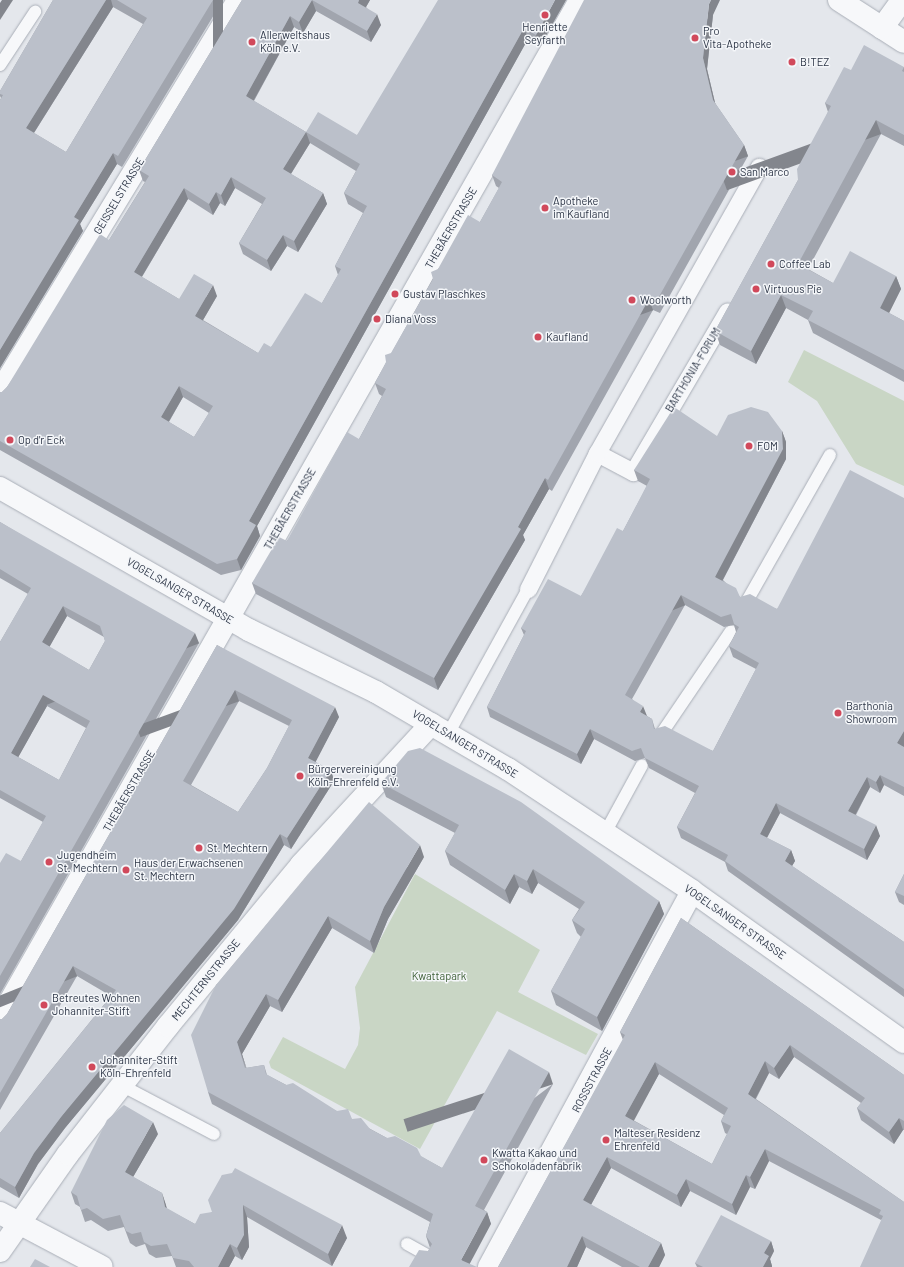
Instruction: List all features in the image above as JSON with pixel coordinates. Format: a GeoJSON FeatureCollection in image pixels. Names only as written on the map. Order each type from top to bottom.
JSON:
{"type":"FeatureCollection","features":[{"type":"Feature","properties":{"kind":"street","name":"GEISSELSTRASSE"},"geometry":{"type":"LineString","coordinates":[[0,392],[238,0]]}},
{"type":"Feature","properties":{"kind":"street","name":"THEBÄERSTRASSE"},"geometry":{"type":"LineString","coordinates":[[0,1019],[580,0]]}},
{"type":"Feature","properties":{"kind":"street"},"geometry":{"type":"LineString","coordinates":[[839,0],[904,42]]}},
{"type":"Feature","properties":{"kind":"street"},"geometry":{"type":"LineString","coordinates":[[882,28],[902,0]]}},
{"type":"Feature","properties":{"kind":"street"},"geometry":{"type":"LineString","coordinates":[[528,589],[597,454],[759,167]]}},
{"type":"Feature","properties":{"kind":"street","name":"BARTHONIA-FORUM"},"geometry":{"type":"LineString","coordinates":[[597,454],[633,472],[737,294]]}},
{"type":"Feature","properties":{"kind":"street","name":"VOGELSANGER STRASSE"},"geometry":{"type":"LineString","coordinates":[[0,488],[227,618],[440,729],[605,833],[692,891],[904,1042]]}},
{"type":"Feature","properties":{"kind":"street","name":"MECHTERNSTRASSE"},"geometry":{"type":"LineString","coordinates":[[0,1251],[21,1224],[68,1154],[121,1085],[285,884],[440,729]]}},
{"type":"Feature","properties":{"kind":"street","name":"ROSSSTRASSE"},"geometry":{"type":"LineString","coordinates":[[489,1267],[692,891]]}},
{"type":"Feature","properties":{"kind":"street"},"geometry":{"type":"LineString","coordinates":[[0,1213],[102,1267]]}},
{"type":"Feature","properties":{"kind":"lane"},"geometry":{"type":"LineString","coordinates":[[0,65],[35,12]]}},
{"type":"Feature","properties":{"kind":"lane"},"geometry":{"type":"LineString","coordinates":[[747,601],[830,455]]}},
{"type":"Feature","properties":{"kind":"lane"},"geometry":{"type":"LineString","coordinates":[[440,729],[528,589]]}},
{"type":"Feature","properties":{"kind":"lane"},"geometry":{"type":"LineString","coordinates":[[662,733],[731,631]]}},
{"type":"Feature","properties":{"kind":"lane"},"geometry":{"type":"LineString","coordinates":[[605,833],[642,765]]}},
{"type":"Feature","properties":{"kind":"lane"},"geometry":{"type":"LineString","coordinates":[[121,1085],[214,1134]]}},
{"type":"Feature","properties":{"kind":"lane"},"geometry":{"type":"LineString","coordinates":[[407,1244],[429,1256]]}},
{"type":"Feature","properties":{"kind":"green space"},"geometry":{"type":"Polygon","coordinates":[[[804,350],[904,401],[904,486],[856,464],[817,401],[788,382],[804,350]]]}},
{"type":"Feature","properties":{"kind":"green space","name":"Kwattapark"},"geometry":{"type":"Polygon","coordinates":[[[415,874],[540,950],[518,992],[598,1034],[586,1055],[497,1011],[420,1149],[271,1068],[269,1062],[283,1037],[345,1069],[358,1045],[360,1028],[355,987],[415,874]]]}},
{"type":"Feature","properties":{"kind":"building"},"geometry":{"type":"Polygon","coordinates":[[[53,0],[106,0],[26,128],[66,152],[147,18],[117,0],[213,0],[118,156],[113,153],[74,217],[79,220],[0,350],[0,100],[3,95],[0,94],[0,91],[53,0]]]}},
{"type":"Feature","properties":{"kind":"building"},"geometry":{"type":"Polygon","coordinates":[[[242,0],[312,0],[299,22],[290,16],[246,96],[306,132],[318,112],[357,135],[438,0],[555,0],[536,35],[524,28],[249,521],[256,525],[237,559],[217,564],[0,441],[0,392],[7,387],[100,234],[109,240],[149,176],[139,170],[242,0]],[[306,132],[283,169],[323,193],[294,241],[283,235],[267,260],[239,243],[266,198],[231,177],[221,195],[216,192],[209,204],[184,188],[134,272],[179,299],[194,274],[213,285],[195,316],[258,353],[264,343],[271,347],[305,293],[322,303],[341,269],[335,266],[367,206],[344,193],[360,164],[306,132]],[[179,386],[161,417],[194,437],[213,406],[179,386]]]}},
{"type":"Feature","properties":{"kind":"building"},"geometry":{"type":"Polygon","coordinates":[[[312,0],[359,0],[358,3],[377,14],[367,31],[312,0]]]}},
{"type":"Feature","properties":{"kind":"building"},"geometry":{"type":"Polygon","coordinates":[[[584,0],[711,0],[709,4],[703,58],[713,100],[744,145],[656,302],[649,299],[548,480],[545,478],[518,527],[521,529],[434,678],[252,583],[279,537],[287,541],[347,432],[359,439],[386,389],[375,383],[386,362],[385,355],[391,353],[433,279],[431,272],[438,269],[468,215],[480,222],[502,182],[492,175],[584,0]]]}},
{"type":"Feature","properties":{"kind":"building"},"geometry":{"type":"Polygon","coordinates":[[[864,45],[904,67],[902,71],[904,72],[904,135],[876,120],[798,264],[833,283],[850,251],[896,276],[880,308],[904,321],[904,370],[808,320],[813,311],[781,295],[751,351],[715,331],[798,180],[797,169],[831,106],[825,103],[844,67],[851,70],[864,45]]]}},
{"type":"Feature","properties":{"kind":"building"},"geometry":{"type":"Polygon","coordinates":[[[674,407],[717,436],[728,415],[751,407],[768,412],[782,431],[783,449],[715,577],[736,588],[740,597],[750,594],[777,609],[850,470],[904,498],[904,731],[897,743],[904,747],[904,787],[880,775],[876,782],[867,777],[848,811],[876,825],[864,849],[776,803],[760,834],[791,850],[785,861],[904,942],[904,989],[725,861],[728,855],[677,827],[699,786],[645,758],[641,748],[632,751],[590,729],[577,754],[487,707],[526,631],[521,628],[548,579],[581,596],[617,528],[623,531],[650,479],[634,470],[674,407]],[[681,595],[625,695],[643,706],[640,712],[652,719],[654,729],[665,726],[713,751],[759,663],[729,646],[739,627],[734,624],[731,614],[721,617],[681,595]]]}},
{"type":"Feature","properties":{"kind":"building"},"geometry":{"type":"Polygon","coordinates":[[[0,522],[195,633],[0,976],[0,863],[6,853],[21,861],[46,816],[0,790],[0,642],[31,588],[0,569],[0,522]],[[63,606],[42,642],[89,670],[105,641],[100,626],[63,606]],[[43,695],[11,753],[59,780],[90,721],[43,695]]]}},
{"type":"Feature","properties":{"kind":"building"},"geometry":{"type":"Polygon","coordinates":[[[217,645],[335,707],[308,758],[331,770],[287,838],[280,834],[234,909],[61,1117],[34,1153],[15,1187],[0,1178],[0,1133],[116,990],[73,966],[0,1093],[0,1019],[7,1014],[217,645]],[[235,690],[183,781],[238,812],[267,768],[292,720],[235,690]]]}},
{"type":"Feature","properties":{"kind":"building"},"geometry":{"type":"Polygon","coordinates":[[[420,748],[521,802],[659,901],[597,1017],[551,991],[585,929],[572,920],[585,902],[533,869],[527,881],[514,874],[505,890],[445,851],[459,825],[381,783],[408,751],[420,748]]]}},
{"type":"Feature","properties":{"kind":"building"},"geometry":{"type":"Polygon","coordinates":[[[369,802],[420,845],[384,907],[370,941],[328,916],[278,1000],[266,994],[237,1042],[245,1068],[264,1065],[266,1074],[286,1085],[293,1083],[337,1111],[348,1109],[352,1119],[361,1118],[370,1129],[387,1138],[395,1136],[417,1148],[421,1156],[442,1168],[509,1049],[549,1072],[475,1206],[487,1212],[461,1260],[477,1267],[409,1267],[419,1250],[428,1251],[432,1244],[426,1236],[433,1214],[208,1092],[191,1035],[216,985],[369,802]]]}},
{"type":"Feature","properties":{"kind":"building"},"geometry":{"type":"Polygon","coordinates":[[[904,874],[904,896],[895,892],[904,874]]]}},
{"type":"Feature","properties":{"kind":"building"},"geometry":{"type":"Polygon","coordinates":[[[681,918],[904,1075],[904,1121],[899,1118],[889,1132],[857,1108],[865,1098],[790,1045],[774,1068],[765,1061],[748,1094],[904,1202],[904,1267],[860,1267],[883,1216],[879,1214],[881,1210],[765,1149],[750,1177],[746,1175],[732,1204],[686,1179],[677,1195],[607,1157],[583,1200],[661,1243],[648,1267],[640,1267],[582,1236],[567,1267],[498,1267],[625,1035],[620,1032],[681,918]],[[655,1062],[625,1116],[712,1164],[731,1126],[721,1121],[728,1108],[655,1062]]]}},
{"type":"Feature","properties":{"kind":"building"},"geometry":{"type":"Polygon","coordinates":[[[124,1105],[153,1122],[125,1172],[162,1193],[165,1207],[195,1224],[200,1214],[212,1212],[208,1200],[222,1175],[232,1173],[235,1168],[342,1225],[328,1254],[243,1205],[244,1235],[237,1248],[230,1244],[218,1267],[194,1267],[189,1261],[173,1258],[167,1244],[151,1246],[144,1242],[141,1232],[132,1234],[126,1231],[120,1215],[103,1219],[87,1208],[81,1210],[77,1196],[71,1192],[107,1120],[124,1105]]]}},
{"type":"Feature","properties":{"kind":"building"},"geometry":{"type":"Polygon","coordinates":[[[721,1215],[771,1241],[764,1253],[769,1256],[763,1267],[703,1267],[695,1263],[721,1215]]]}},
{"type":"Feature","properties":{"kind":"building"},"geometry":{"type":"Polygon","coordinates":[[[35,1259],[50,1267],[30,1267],[35,1259]]]}},
{"type":"Feature","properties":{"kind":"place","name":"Henriette Seyfarth"},"geometry":{"type":"Point","coordinates":[545,15]}},
{"type":"Feature","properties":{"kind":"place","name":"Pro Vita-Apotheke"},"geometry":{"type":"Point","coordinates":[695,38]}},
{"type":"Feature","properties":{"kind":"place","name":"Allerweltshaus Köln e.V."},"geometry":{"type":"Point","coordinates":[252,42]}},
{"type":"Feature","properties":{"kind":"place","name":"B!TEZ"},"geometry":{"type":"Point","coordinates":[792,62]}},
{"type":"Feature","properties":{"kind":"place","name":"San Marco"},"geometry":{"type":"Point","coordinates":[732,172]}},
{"type":"Feature","properties":{"kind":"place","name":"Apotheke im Kaufland"},"geometry":{"type":"Point","coordinates":[545,208]}},
{"type":"Feature","properties":{"kind":"place","name":"Coffee Lab"},"geometry":{"type":"Point","coordinates":[771,264]}},
{"type":"Feature","properties":{"kind":"place","name":"Virtuous Pie"},"geometry":{"type":"Point","coordinates":[756,289]}},
{"type":"Feature","properties":{"kind":"place","name":"Gustav Plaschkes"},"geometry":{"type":"Point","coordinates":[395,294]}},
{"type":"Feature","properties":{"kind":"place","name":"Woolworth"},"geometry":{"type":"Point","coordinates":[632,300]}},
{"type":"Feature","properties":{"kind":"place","name":"Diana Voss"},"geometry":{"type":"Point","coordinates":[377,319]}},
{"type":"Feature","properties":{"kind":"place","name":"Kaufland"},"geometry":{"type":"Point","coordinates":[538,337]}},
{"type":"Feature","properties":{"kind":"place","name":"Op d'r Eck"},"geometry":{"type":"Point","coordinates":[10,440]}},
{"type":"Feature","properties":{"kind":"place","name":"FOM"},"geometry":{"type":"Point","coordinates":[749,446]}},
{"type":"Feature","properties":{"kind":"place","name":"Barthonia Showroom"},"geometry":{"type":"Point","coordinates":[838,713]}},
{"type":"Feature","properties":{"kind":"place","name":"Bürgervereinigung Köln-Ehrenfeld e.V."},"geometry":{"type":"Point","coordinates":[300,776]}},
{"type":"Feature","properties":{"kind":"place","name":"St. Mechtern"},"geometry":{"type":"Point","coordinates":[199,848]}},
{"type":"Feature","properties":{"kind":"place","name":"Jugendheim St. Mechtern"},"geometry":{"type":"Point","coordinates":[49,862]}},
{"type":"Feature","properties":{"kind":"place","name":"Haus der Erwachsenen St. Mechtern"},"geometry":{"type":"Point","coordinates":[126,870]}},
{"type":"Feature","properties":{"kind":"place","name":"Betreutes Wohnen Johanniter-Stift"},"geometry":{"type":"Point","coordinates":[44,1005]}},
{"type":"Feature","properties":{"kind":"place","name":"Johanniter-Stift Köln-Ehrenfeld"},"geometry":{"type":"Point","coordinates":[92,1067]}},
{"type":"Feature","properties":{"kind":"place","name":"Malteser Residenz Ehrenfeld"},"geometry":{"type":"Point","coordinates":[606,1140]}},
{"type":"Feature","properties":{"kind":"place","name":"Kwatta Kakao und Schokoladenfabrik"},"geometry":{"type":"Point","coordinates":[484,1160]}}]}
